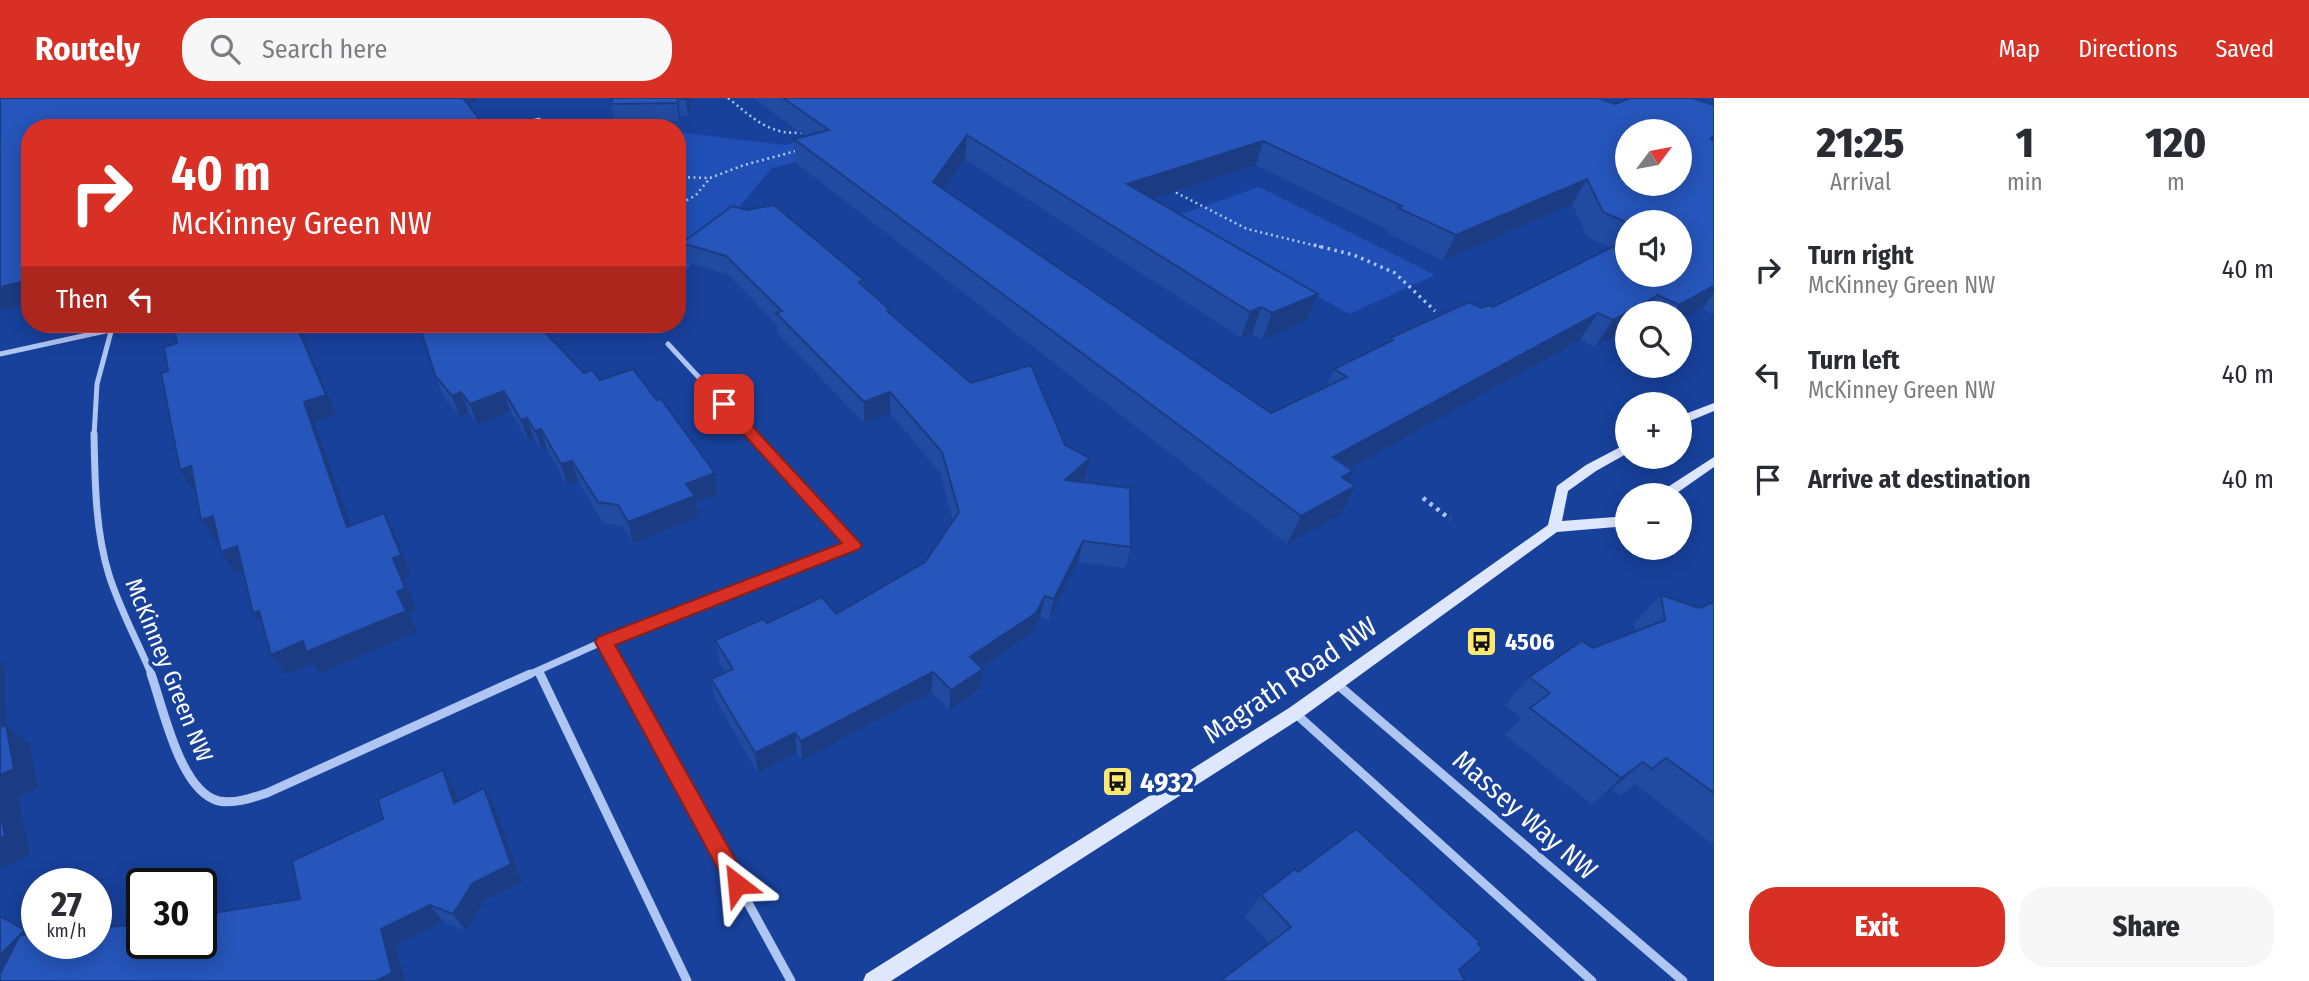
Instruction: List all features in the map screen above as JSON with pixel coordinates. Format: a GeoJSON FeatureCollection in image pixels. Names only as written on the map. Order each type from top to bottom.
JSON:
{"type":"FeatureCollection","features":[{"type":"Feature","properties":{"kind":"street"},"geometry":{"type":"LineString","coordinates":[[0,355],[88,333]]}},
{"type":"Feature","properties":{"kind":"street","name":"McKinney Green NW"},"geometry":{"type":"LineString","coordinates":[[110,333],[95,384],[93,405],[100,529],[106,562],[119,602],[144,652],[178,755],[198,787],[214,800],[244,801],[604,642],[854,545],[668,344]]}},
{"type":"Feature","properties":{"kind":"street"},"geometry":{"type":"LineString","coordinates":[[1692,416],[1714,407]]}},
{"type":"Feature","properties":{"kind":"street"},"geometry":{"type":"LineString","coordinates":[[1615,454],[1562,489],[1554,527],[1615,523]]}},
{"type":"Feature","properties":{"kind":"street"},"geometry":{"type":"LineString","coordinates":[[1682,483],[1714,460]]}},
{"type":"Feature","properties":{"kind":"street","name":"Magrath Road NW"},"geometry":{"type":"LineString","coordinates":[[873,981],[1295,713],[1554,527]]}},
{"type":"Feature","properties":{"kind":"street"},"geometry":{"type":"LineString","coordinates":[[604,642],[791,981]]}},
{"type":"Feature","properties":{"kind":"street"},"geometry":{"type":"LineString","coordinates":[[538,671],[687,981]]}},
{"type":"Feature","properties":{"kind":"street","name":"Massey Way NW"},"geometry":{"type":"LineString","coordinates":[[1337,684],[1683,981]]}},
{"type":"Feature","properties":{"kind":"street"},"geometry":{"type":"LineString","coordinates":[[1295,713],[1592,981]]}},
{"type":"Feature","properties":{"kind":"path"},"geometry":{"type":"LineString","coordinates":[[728,98],[775,134],[791,135],[812,130]]}},
{"type":"Feature","properties":{"kind":"path"},"geometry":{"type":"LineString","coordinates":[[686,177],[710,178],[744,165],[808,149]]}},
{"type":"Feature","properties":{"kind":"path"},"geometry":{"type":"LineString","coordinates":[[686,201],[710,182],[710,178]]}},
{"type":"Feature","properties":{"kind":"path"},"geometry":{"type":"LineString","coordinates":[[1166,187],[1247,229],[1354,255],[1395,273],[1435,311]]}},
{"type":"Feature","properties":{"kind":"path"},"geometry":{"type":"LineString","coordinates":[[1423,498],[1450,519]]}},
{"type":"Feature","properties":{"kind":"shaded area"},"geometry":{"type":"Polygon","coordinates":[[[958,98],[1032,98],[772,168],[686,270],[686,133],[785,145],[958,98]]]}},
{"type":"Feature","properties":{"kind":"shaded area"},"geometry":{"type":"Polygon","coordinates":[[[1259,187],[1435,275],[1349,314],[1176,216],[1259,187]]]}},
{"type":"Feature","properties":{"kind":"building"},"geometry":{"type":"Polygon","coordinates":[[[0,98],[463,98],[479,119],[21,119],[21,282],[0,287],[0,98]]]}},
{"type":"Feature","properties":{"kind":"building"},"geometry":{"type":"Polygon","coordinates":[[[613,98],[686,99],[678,99],[677,103],[611,104],[613,98]]]}},
{"type":"Feature","properties":{"kind":"building"},"geometry":{"type":"Polygon","coordinates":[[[783,98],[1598,98],[1615,104],[1631,98],[1693,98],[1714,105],[1714,136],[1711,138],[1714,139],[1714,286],[1686,301],[1671,301],[1658,295],[1647,301],[1615,301],[1613,320],[1598,313],[1333,457],[1353,471],[1342,477],[1355,486],[1301,516],[794,139],[829,130],[783,98]],[[967,135],[933,182],[1271,413],[1347,377],[1334,369],[1393,340],[1390,338],[1469,302],[1482,308],[1489,305],[1493,307],[1615,246],[1615,287],[1692,287],[1692,210],[1615,210],[1615,217],[1603,212],[1587,179],[1456,235],[1398,208],[1402,206],[1263,141],[1127,184],[1318,294],[1272,313],[1261,307],[1250,312],[967,135]]]}},
{"type":"Feature","properties":{"kind":"building"},"geometry":{"type":"Polygon","coordinates":[[[774,205],[864,280],[859,282],[890,310],[887,311],[971,383],[1031,365],[1065,445],[1090,458],[1065,480],[1130,488],[1131,547],[1083,541],[1054,599],[1045,596],[1036,613],[970,657],[983,669],[951,690],[933,672],[801,741],[795,733],[755,753],[711,679],[733,669],[715,640],[763,619],[767,623],[822,597],[836,614],[925,562],[959,512],[942,452],[890,392],[864,402],[776,313],[782,311],[726,256],[686,244],[686,240],[732,206],[747,210],[774,205]]]}},
{"type":"Feature","properties":{"kind":"building"},"geometry":{"type":"Polygon","coordinates":[[[175,333],[300,333],[326,395],[304,402],[347,527],[384,513],[401,555],[393,558],[405,588],[397,592],[406,611],[306,652],[303,641],[271,655],[259,611],[253,613],[237,546],[221,552],[213,516],[201,520],[191,466],[180,470],[161,373],[168,371],[164,347],[177,343],[175,333]]]}},
{"type":"Feature","properties":{"kind":"building"},"geometry":{"type":"Polygon","coordinates":[[[422,333],[546,333],[584,373],[592,370],[600,380],[633,369],[657,400],[661,399],[715,473],[686,484],[695,496],[628,522],[618,505],[598,502],[572,461],[561,464],[541,429],[535,431],[527,418],[521,420],[504,391],[470,404],[461,392],[452,396],[435,375],[422,333]]]}},
{"type":"Feature","properties":{"kind":"building"},"geometry":{"type":"Polygon","coordinates":[[[1661,595],[1699,608],[1714,602],[1714,793],[1666,758],[1652,769],[1643,762],[1621,778],[1530,708],[1550,693],[1529,677],[1582,641],[1593,648],[1665,620],[1661,595]]]}},
{"type":"Feature","properties":{"kind":"building"},"geometry":{"type":"Polygon","coordinates":[[[6,725],[14,769],[0,775],[0,727],[6,725]]]}},
{"type":"Feature","properties":{"kind":"building"},"geometry":{"type":"Polygon","coordinates":[[[443,770],[454,803],[484,788],[511,864],[473,883],[453,914],[430,905],[381,929],[392,973],[376,981],[0,981],[0,974],[20,935],[21,959],[112,959],[112,927],[126,925],[126,959],[217,959],[217,912],[300,899],[292,861],[383,819],[378,799],[443,770]]]}},
{"type":"Feature","properties":{"kind":"building"},"geometry":{"type":"Polygon","coordinates":[[[0,809],[5,836],[0,838],[0,809]]]}},
{"type":"Feature","properties":{"kind":"building"},"geometry":{"type":"Polygon","coordinates":[[[1356,829],[1480,942],[1478,944],[1483,949],[1459,970],[1465,981],[1220,981],[1291,927],[1261,895],[1295,869],[1298,872],[1356,829]]]}},
{"type":"Feature","properties":{"kind":"building"},"geometry":{"type":"Polygon","coordinates":[[[0,916],[21,928],[21,934],[0,955],[0,916]]]}},
{"type":"Feature","properties":{"kind":"place","name":"4506"},"geometry":{"type":"Point","coordinates":[1482,642]}},
{"type":"Feature","properties":{"kind":"place","name":"4932"},"geometry":{"type":"Point","coordinates":[1117,782]}},
{"type":"Feature","properties":{"kind":"route"},"geometry":{"type":"LineString","coordinates":[[724,404],[854,545],[604,642],[737,884]]}}]}
